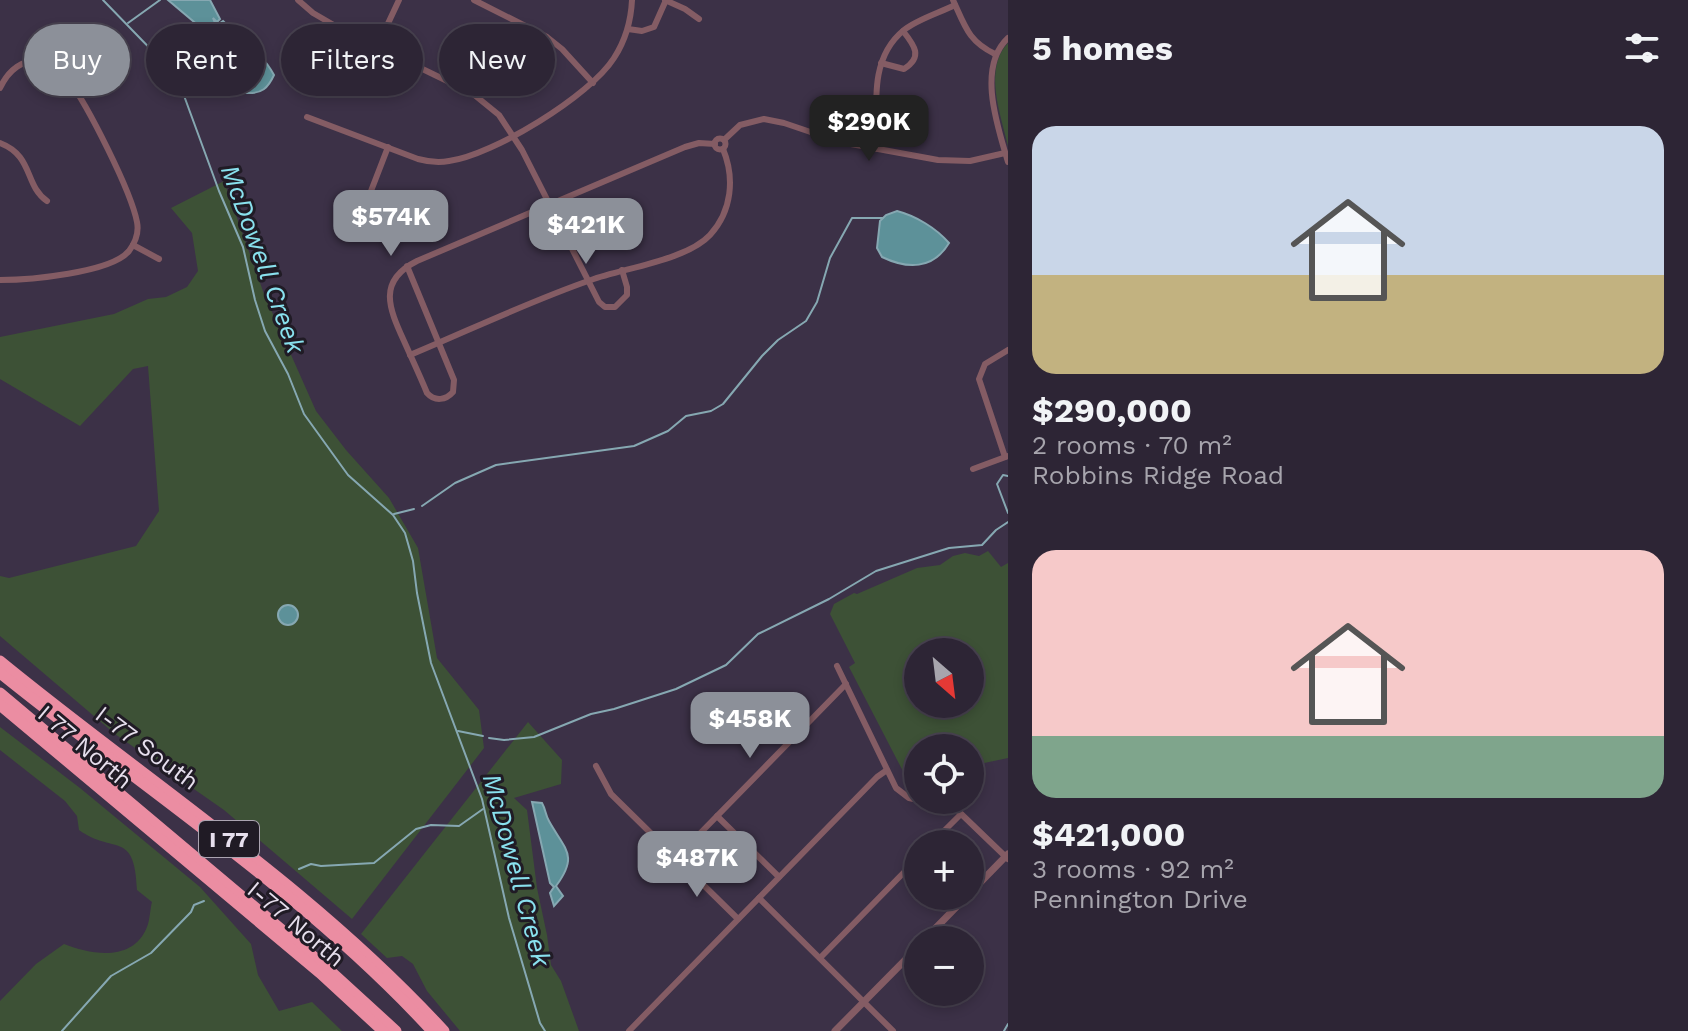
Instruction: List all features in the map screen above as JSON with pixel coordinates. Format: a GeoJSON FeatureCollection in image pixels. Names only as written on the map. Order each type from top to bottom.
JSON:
{"type":"FeatureCollection","features":[{"type":"Feature","properties":{"kind":"highway","name":"I-77 South"},"geometry":{"type":"LineString","coordinates":[[0,661],[311,904],[379,965],[444,1031]]}},
{"type":"Feature","properties":{"kind":"highway","name":"I 77"},"geometry":{"type":"LineString","coordinates":[[0,673],[316,920],[432,1031]]}},
{"type":"Feature","properties":{"kind":"highway","name":"I 77"},"geometry":{"type":"LineString","coordinates":[[0,693],[337,976],[396,1031]]}},
{"type":"Feature","properties":{"kind":"highway","name":"I 77 North"},"geometry":{"type":"LineString","coordinates":[[0,705],[141,823]]}},
{"type":"Feature","properties":{"kind":"highway"},"geometry":{"type":"LineString","coordinates":[[141,823],[193,855]]}},
{"type":"Feature","properties":{"kind":"highway","name":"I-77 North"},"geometry":{"type":"LineString","coordinates":[[141,823],[320,973],[383,1031]]}},
{"type":"Feature","properties":{"kind":"street"},"geometry":{"type":"LineString","coordinates":[[298,0],[331,24]]}},
{"type":"Feature","properties":{"kind":"street"},"geometry":{"type":"LineString","coordinates":[[388,24],[399,0]]}},
{"type":"Feature","properties":{"kind":"street"},"geometry":{"type":"LineString","coordinates":[[474,0],[547,37],[593,83]]}},
{"type":"Feature","properties":{"kind":"street"},"geometry":{"type":"LineString","coordinates":[[307,117],[425,161],[446,162],[465,157],[557,110],[593,83],[614,59],[628,29],[632,0]]}},
{"type":"Feature","properties":{"kind":"street"},"geometry":{"type":"LineString","coordinates":[[628,29],[642,31],[654,27],[666,0],[699,19]]}},
{"type":"Feature","properties":{"kind":"street"},"geometry":{"type":"LineString","coordinates":[[877,149],[877,75],[893,40],[903,31],[954,2],[970,37],[995,54]]}},
{"type":"Feature","properties":{"kind":"street"},"geometry":{"type":"LineString","coordinates":[[881,63],[904,69],[913,63],[917,54],[903,31]]}},
{"type":"Feature","properties":{"kind":"street"},"geometry":{"type":"LineString","coordinates":[[1008,38],[995,54],[992,83],[1008,162]]}},
{"type":"Feature","properties":{"kind":"street"},"geometry":{"type":"LineString","coordinates":[[0,88],[8,74],[27,62],[43,62],[67,77],[101,136],[138,227],[133,245],[115,263],[30,280],[0,280]]}},
{"type":"Feature","properties":{"kind":"street"},"geometry":{"type":"LineString","coordinates":[[423,70],[483,100],[499,115],[551,205],[599,302],[605,307],[615,307],[627,295],[622,270]]}},
{"type":"Feature","properties":{"kind":"street"},"geometry":{"type":"LineString","coordinates":[[724,140],[740,125],[764,119],[840,142],[958,162],[1005,153]]}},
{"type":"Feature","properties":{"kind":"street"},"geometry":{"type":"LineString","coordinates":[[715,144],[718,139],[724,140]]}},
{"type":"Feature","properties":{"kind":"street"},"geometry":{"type":"LineString","coordinates":[[410,355],[589,280],[687,251],[710,235],[727,207],[730,191],[724,140]]}},
{"type":"Feature","properties":{"kind":"street"},"geometry":{"type":"LineString","coordinates":[[0,143],[22,157],[39,193],[47,201]]}},
{"type":"Feature","properties":{"kind":"street"},"geometry":{"type":"LineString","coordinates":[[407,266],[454,380],[453,392],[445,398],[435,399],[427,393],[410,355],[389,303],[394,278],[407,266],[693,144],[715,144]]}},
{"type":"Feature","properties":{"kind":"street"},"geometry":{"type":"LineString","coordinates":[[715,144],[718,149],[723,149]]}},
{"type":"Feature","properties":{"kind":"street"},"geometry":{"type":"LineString","coordinates":[[371,191],[388,147]]}},
{"type":"Feature","properties":{"kind":"street"},"geometry":{"type":"LineString","coordinates":[[133,245],[159,259]]}},
{"type":"Feature","properties":{"kind":"street"},"geometry":{"type":"LineString","coordinates":[[973,469],[1006,457],[979,379],[985,364],[1008,350]]}},
{"type":"Feature","properties":{"kind":"street"},"geometry":{"type":"LineString","coordinates":[[837,666],[896,788],[904,796]]}},
{"type":"Feature","properties":{"kind":"street"},"geometry":{"type":"LineString","coordinates":[[676,858],[846,684]]}},
{"type":"Feature","properties":{"kind":"street"},"geometry":{"type":"LineString","coordinates":[[596,766],[607,790],[738,919]]}},
{"type":"Feature","properties":{"kind":"street"},"geometry":{"type":"LineString","coordinates":[[629,1031],[887,770]]}},
{"type":"Feature","properties":{"kind":"street"},"geometry":{"type":"LineString","coordinates":[[945,830],[961,814],[1007,857],[984,879]]}},
{"type":"Feature","properties":{"kind":"street"},"geometry":{"type":"LineString","coordinates":[[717,816],[779,877]]}},
{"type":"Feature","properties":{"kind":"street"},"geometry":{"type":"LineString","coordinates":[[820,958],[904,872]]}},
{"type":"Feature","properties":{"kind":"street"},"geometry":{"type":"LineString","coordinates":[[759,898],[893,1031]]}},
{"type":"Feature","properties":{"kind":"street"},"geometry":{"type":"LineString","coordinates":[[938,926],[953,910]]}},
{"type":"Feature","properties":{"kind":"street"},"geometry":{"type":"LineString","coordinates":[[835,1031],[904,961]]}},
{"type":"Feature","properties":{"kind":"shaded area"},"geometry":{"type":"Polygon","coordinates":[[[168,0],[210,0],[220,19],[217,22],[213,18],[215,24],[196,24],[168,0]]]}},
{"type":"Feature","properties":{"kind":"shaded area"},"geometry":{"type":"Polygon","coordinates":[[[1008,43],[1008,146],[995,79],[996,66],[1008,43]]]}},
{"type":"Feature","properties":{"kind":"shaded area"},"geometry":{"type":"Polygon","coordinates":[[[265,62],[274,75],[265,88],[265,62]]]}},
{"type":"Feature","properties":{"kind":"shaded area"},"geometry":{"type":"Polygon","coordinates":[[[224,181],[264,294],[316,411],[389,498],[418,548],[437,658],[479,710],[484,748],[352,919],[224,810],[115,734],[0,636],[0,576],[9,578],[136,546],[159,511],[148,366],[133,369],[80,426],[0,379],[0,337],[114,314],[187,287],[198,271],[192,233],[171,208],[224,181]]]}},
{"type":"Feature","properties":{"kind":"shaded area"},"geometry":{"type":"Polygon","coordinates":[[[897,211],[925,223],[944,238],[949,243],[943,252],[919,265],[901,264],[882,257],[877,248],[880,221],[897,211]]]}},
{"type":"Feature","properties":{"kind":"shaded area"},"geometry":{"type":"Polygon","coordinates":[[[988,551],[1001,567],[1008,563],[1008,758],[984,763],[984,734],[904,734],[904,773],[849,667],[855,663],[830,614],[834,604],[854,593],[917,568],[940,565],[953,556],[965,553],[979,556],[988,551]]]}},
{"type":"Feature","properties":{"kind":"shaded area"},"geometry":{"type":"Polygon","coordinates":[[[284,605],[292,605],[298,615],[292,625],[284,625],[278,619],[278,611],[284,605]]]}},
{"type":"Feature","properties":{"kind":"shaded area"},"geometry":{"type":"Polygon","coordinates":[[[528,722],[562,760],[561,784],[514,798],[527,810],[551,965],[561,981],[579,1031],[460,1031],[427,991],[413,964],[402,956],[387,958],[361,934],[528,722]]]}},
{"type":"Feature","properties":{"kind":"shaded area"},"geometry":{"type":"Polygon","coordinates":[[[0,727],[200,887],[251,944],[258,975],[279,1011],[312,1002],[342,1031],[0,1031],[0,1001],[36,964],[64,944],[99,953],[122,951],[132,946],[147,927],[152,902],[137,890],[132,858],[127,851],[79,830],[77,816],[65,801],[0,750],[0,727]]]}},
{"type":"Feature","properties":{"kind":"shaded area"},"geometry":{"type":"Polygon","coordinates":[[[532,802],[542,803],[567,853],[567,867],[556,886],[563,896],[554,906],[550,893],[554,887],[550,883],[532,802]]]}},
{"type":"Feature","properties":{"kind":"waterway","name":"McDowell Creek"},"geometry":{"type":"LineString","coordinates":[[103,0],[179,82],[243,247],[265,331],[288,374],[304,414],[348,475],[393,515],[405,533],[431,663],[482,799],[509,918],[545,1031]]}},
{"type":"Feature","properties":{"kind":"waterway"},"geometry":{"type":"LineString","coordinates":[[128,23],[160,0]]}},
{"type":"Feature","properties":{"kind":"waterway"},"geometry":{"type":"LineString","coordinates":[[422,506],[455,483],[496,465],[634,446],[668,431],[686,416],[711,411],[723,404],[762,356],[778,340],[806,321],[817,302],[830,258],[852,218],[883,218]]}},
{"type":"Feature","properties":{"kind":"waterway"},"geometry":{"type":"LineString","coordinates":[[1008,476],[1003,475],[997,484],[1008,513]]}},
{"type":"Feature","properties":{"kind":"waterway"},"geometry":{"type":"LineString","coordinates":[[394,514],[414,509]]}},
{"type":"Feature","properties":{"kind":"waterway"},"geometry":{"type":"LineString","coordinates":[[489,738],[534,737],[591,714],[676,689],[726,665],[758,634],[829,599],[876,571],[949,548],[982,545],[1008,522]]}},
{"type":"Feature","properties":{"kind":"waterway"},"geometry":{"type":"LineString","coordinates":[[458,731],[483,736]]}},
{"type":"Feature","properties":{"kind":"waterway"},"geometry":{"type":"LineString","coordinates":[[299,869],[311,864],[374,863],[416,829],[431,825],[459,826],[483,809]]}},
{"type":"Feature","properties":{"kind":"waterway"},"geometry":{"type":"LineString","coordinates":[[62,1031],[111,976],[151,953],[191,912],[194,905],[204,901]]}},
{"type":"Feature","properties":{"kind":"waterway"},"geometry":{"type":"LineString","coordinates":[[1004,1031],[1008,1024]]}}]}
